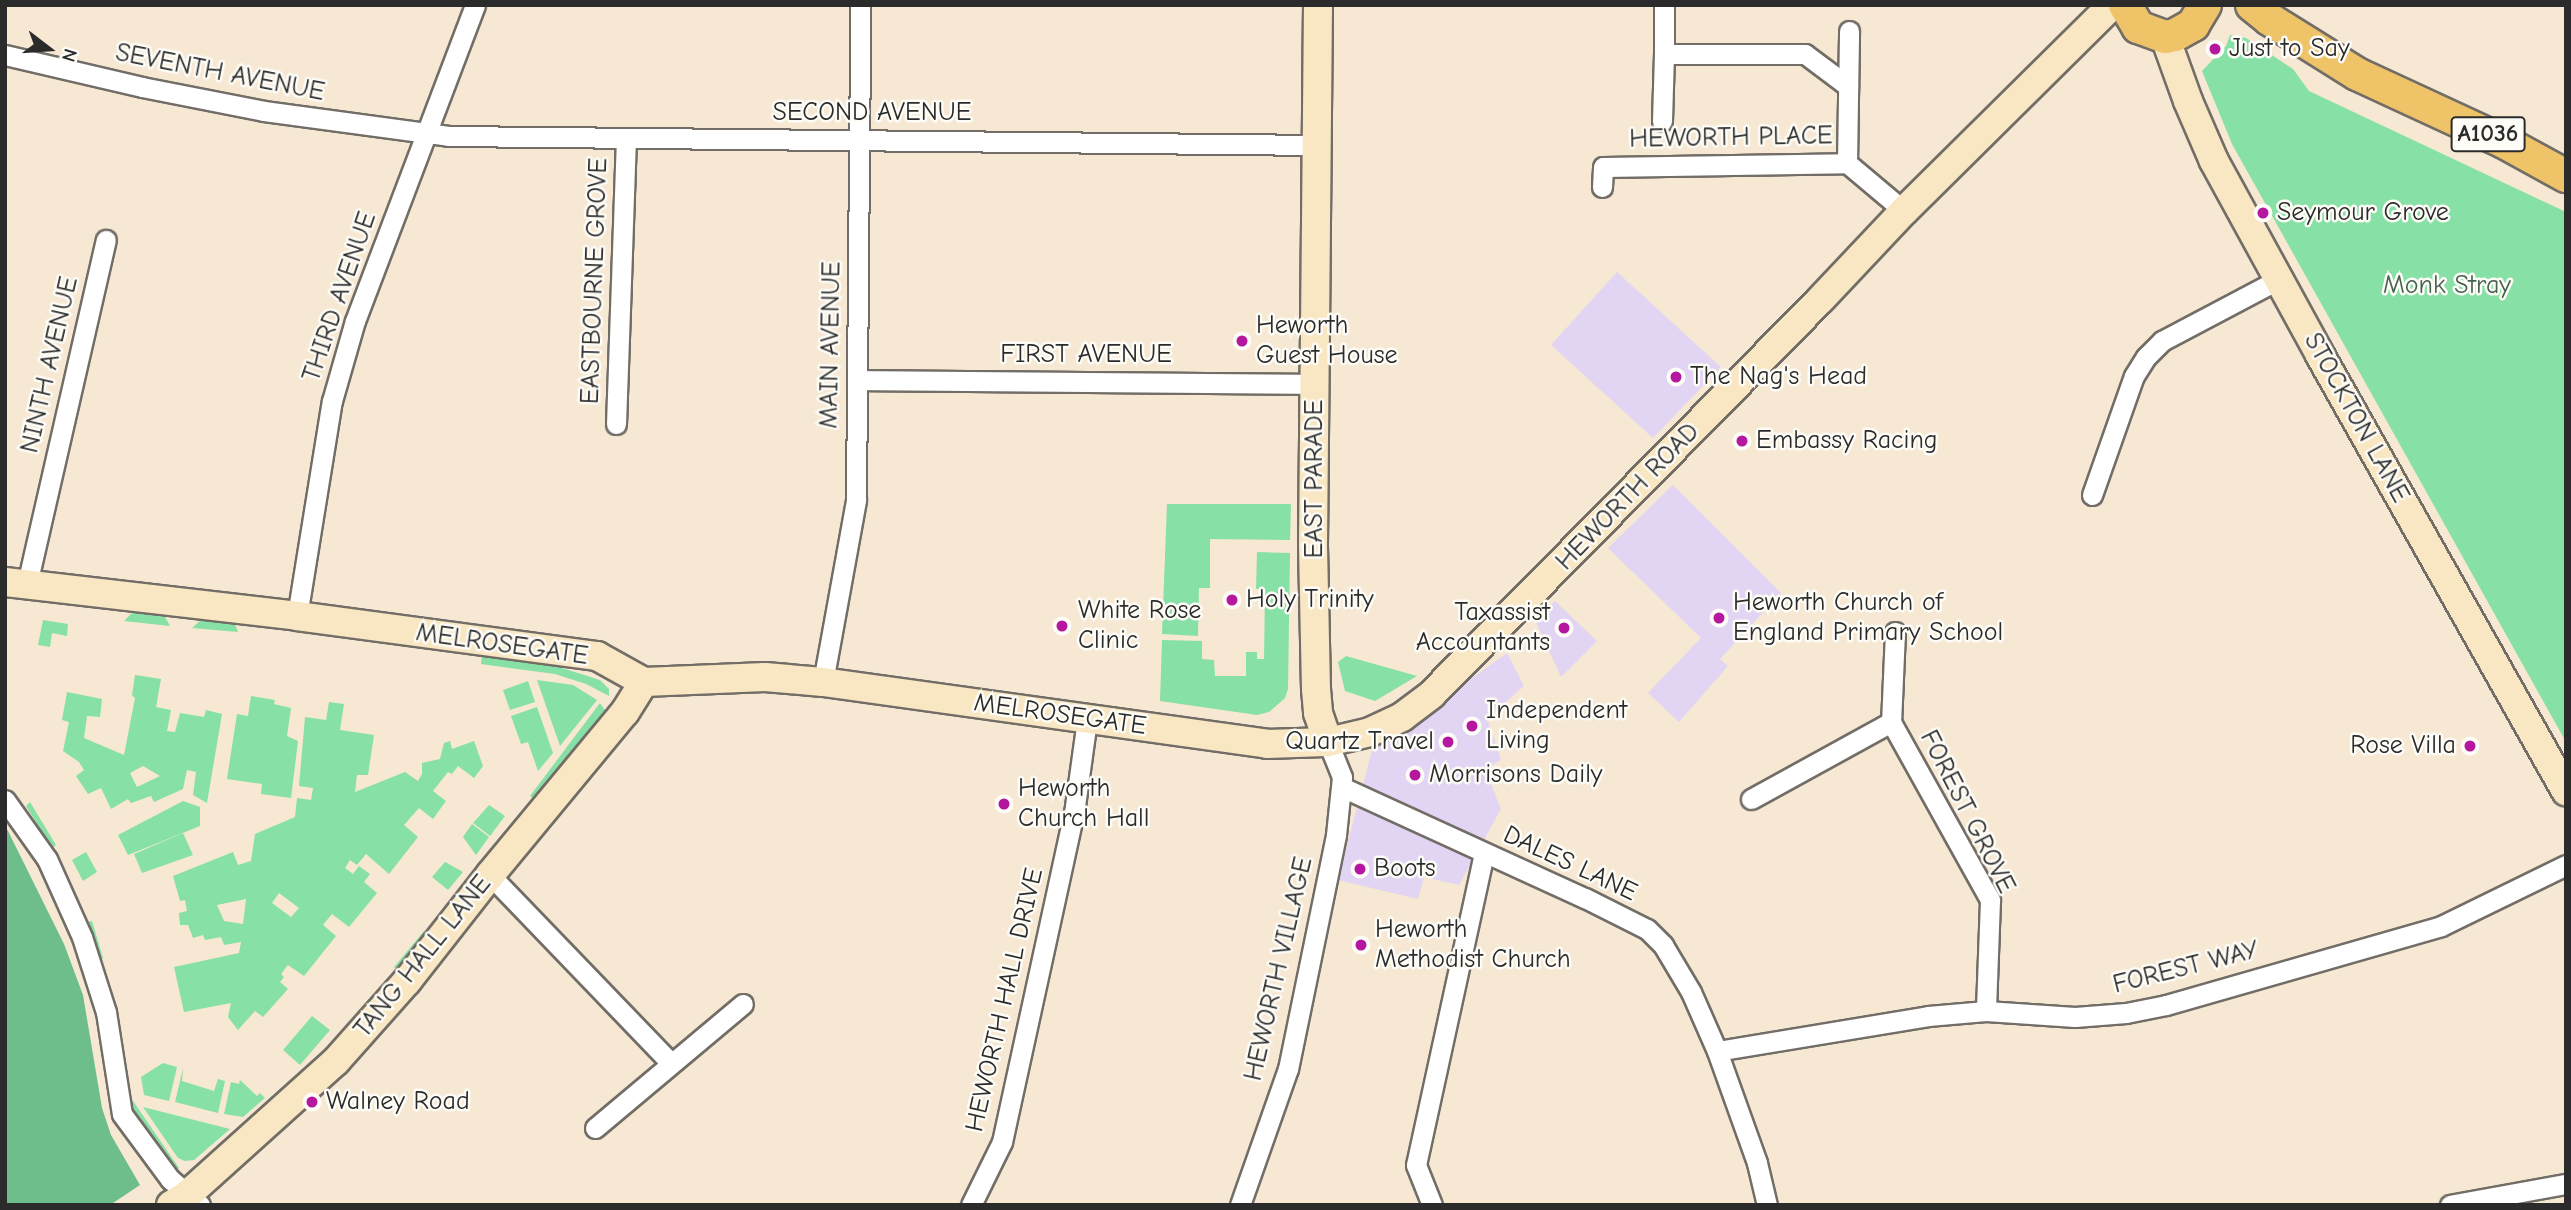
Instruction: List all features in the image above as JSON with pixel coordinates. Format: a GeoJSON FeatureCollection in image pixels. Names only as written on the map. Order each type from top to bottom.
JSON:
{"type":"FeatureCollection","features":[{"type":"Feature","properties":{"kind":"main road","name":"A1036"},"geometry":{"type":"LineString","coordinates":[[2143,23],[2185,31],[2202,11],[2260,12],[2357,74],[2504,142],[2566,176]]}},
{"type":"Feature","properties":{"kind":"street","name":"THIRD AVENUE"},"geometry":{"type":"LineString","coordinates":[[297,616],[332,401],[355,321],[475,5]]}},
{"type":"Feature","properties":{"kind":"street","name":"MAIN AVENUE"},"geometry":{"type":"LineString","coordinates":[[823,682],[856,500],[860,5]]}},
{"type":"Feature","properties":{"kind":"street","name":"EAST PARADE"},"geometry":{"type":"LineString","coordinates":[[1318,5],[1315,689],[1318,713],[1328,742]]}},
{"type":"Feature","properties":{"kind":"street"},"geometry":{"type":"LineString","coordinates":[[1662,121],[1664,5]]}},
{"type":"Feature","properties":{"kind":"street","name":"HEWORTH ROAD"},"geometry":{"type":"LineString","coordinates":[[1328,742],[1370,732],[1390,723],[1432,694],[1821,299],[1904,211],[2112,5]]}},
{"type":"Feature","properties":{"kind":"street"},"geometry":{"type":"LineString","coordinates":[[2080,37],[2143,23]]}},
{"type":"Feature","properties":{"kind":"street","name":"STOCKTON LANE"},"geometry":{"type":"LineString","coordinates":[[2143,23],[2188,101],[2214,161],[2278,279],[2566,790]]}},
{"type":"Feature","properties":{"kind":"street"},"geometry":{"type":"LineString","coordinates":[[1847,163],[1849,31]]}},
{"type":"Feature","properties":{"kind":"street"},"geometry":{"type":"LineString","coordinates":[[1664,54],[1805,54],[1848,86]]}},
{"type":"Feature","properties":{"kind":"street","name":"SEVENTH AVENUE"},"geometry":{"type":"LineString","coordinates":[[5,55],[142,87],[264,111],[426,134]]}},
{"type":"Feature","properties":{"kind":"street","name":"SECOND AVENUE"},"geometry":{"type":"LineString","coordinates":[[426,134],[626,140],[860,138],[1317,145]]}},
{"type":"Feature","properties":{"kind":"street","name":"EASTBOURNE GROVE"},"geometry":{"type":"LineString","coordinates":[[616,424],[626,140]]}},
{"type":"Feature","properties":{"kind":"street","name":"HEWORTH PLACE"},"geometry":{"type":"LineString","coordinates":[[1602,187],[1603,167],[1847,163],[1904,211]]}},
{"type":"Feature","properties":{"kind":"street","name":"NINTH AVENUE"},"geometry":{"type":"LineString","coordinates":[[16,583],[106,240]]}},
{"type":"Feature","properties":{"kind":"street"},"geometry":{"type":"LineString","coordinates":[[2092,495],[2134,376],[2146,357],[2162,341],[2278,279]]}},
{"type":"Feature","properties":{"kind":"street","name":"FIRST AVENUE"},"geometry":{"type":"LineString","coordinates":[[857,380],[1316,384]]}},
{"type":"Feature","properties":{"kind":"street","name":"MELROSEGATE"},"geometry":{"type":"LineString","coordinates":[[16,583],[297,616],[597,656],[644,682],[765,677],[823,682],[1267,744],[1328,742]]}},
{"type":"Feature","properties":{"kind":"street","name":"FOREST GROVE"},"geometry":{"type":"LineString","coordinates":[[1895,632],[1891,722],[1990,900],[1986,1011]]}},
{"type":"Feature","properties":{"kind":"street","name":"TANG HALL LANE"},"geometry":{"type":"LineString","coordinates":[[186,1202],[336,1062],[407,981],[490,875],[625,712],[644,682]]}},
{"type":"Feature","properties":{"kind":"street","name":"HEWORTH HALL DRIVE"},"geometry":{"type":"LineString","coordinates":[[971,1205],[1002,1142],[1073,818],[1087,719]]}},
{"type":"Feature","properties":{"kind":"street","name":"FOREST GROVE"},"geometry":{"type":"LineString","coordinates":[[1751,799],[1891,722]]}},
{"type":"Feature","properties":{"kind":"street","name":"HEWORTH VILLAGE"},"geometry":{"type":"LineString","coordinates":[[1240,1205],[1289,1069],[1336,835],[1342,787],[1340,766],[1328,742]]}},
{"type":"Feature","properties":{"kind":"street","name":"DALES LANE"},"geometry":{"type":"LineString","coordinates":[[1342,787],[1647,929],[1674,960],[1717,1051],[1757,1163],[1767,1205]]}},
{"type":"Feature","properties":{"kind":"street"},"geometry":{"type":"LineString","coordinates":[[5,800],[47,859],[82,937],[106,1012],[122,1114],[186,1202]]}},
{"type":"Feature","properties":{"kind":"street"},"geometry":{"type":"LineString","coordinates":[[1432,1205],[1416,1165],[1484,854]]}},
{"type":"Feature","properties":{"kind":"street","name":"FOREST WAY"},"geometry":{"type":"LineString","coordinates":[[1717,1051],[1928,1016],[1986,1011],[2075,1017],[2126,1013],[2166,1005],[2441,926],[2566,865]]}},
{"type":"Feature","properties":{"kind":"street"},"geometry":{"type":"LineString","coordinates":[[490,875],[671,1063]]}},
{"type":"Feature","properties":{"kind":"street"},"geometry":{"type":"LineString","coordinates":[[595,1128],[743,1004]]}},
{"type":"Feature","properties":{"kind":"street"},"geometry":{"type":"LineString","coordinates":[[2450,1205],[2566,1184]]}},
{"type":"Feature","properties":{"kind":"shaded area"},"geometry":{"type":"Polygon","coordinates":[[[1617,272],[1721,367],[1653,438],[1551,345],[1617,272]]]}},
{"type":"Feature","properties":{"kind":"shaded area","name":"Heworth Church of England Primary School"},"geometry":{"type":"Polygon","coordinates":[[[1673,485],[1781,593],[1720,659],[1728,666],[1679,722],[1648,693],[1701,638],[1608,548],[1673,485]]]}},
{"type":"Feature","properties":{"kind":"shaded area"},"geometry":{"type":"Polygon","coordinates":[[[1555,601],[1597,641],[1561,677],[1535,620],[1555,601]]]}},
{"type":"Feature","properties":{"kind":"shaded area"},"geometry":{"type":"Polygon","coordinates":[[[1507,653],[1524,686],[1487,718],[1501,760],[1485,769],[1501,809],[1459,885],[1424,877],[1418,899],[1338,880],[1372,750],[1507,653]]]}},
{"type":"Feature","properties":{"kind":"green space","name":"Monk Stray"},"geometry":{"type":"Polygon","coordinates":[[[2230,35],[2246,38],[2293,69],[2309,91],[2566,212],[2566,742],[2232,144],[2202,71],[2226,46],[2230,35]]]}},
{"type":"Feature","properties":{"kind":"green space"},"geometry":{"type":"Polygon","coordinates":[[[1167,504],[1291,504],[1290,540],[1210,539],[1210,588],[1199,588],[1198,636],[1162,634],[1167,504]]]}},
{"type":"Feature","properties":{"kind":"green space"},"geometry":{"type":"Polygon","coordinates":[[[1257,552],[1290,553],[1288,689],[1285,698],[1269,712],[1257,715],[1160,701],[1162,640],[1202,641],[1202,659],[1214,660],[1215,676],[1246,676],[1246,652],[1257,652],[1257,659],[1264,659],[1265,589],[1256,589],[1257,552]]]}},
{"type":"Feature","properties":{"kind":"green space"},"geometry":{"type":"Polygon","coordinates":[[[133,612],[165,617],[170,626],[124,621],[133,612]]]}},
{"type":"Feature","properties":{"kind":"green space"},"geometry":{"type":"Polygon","coordinates":[[[43,620],[68,624],[67,636],[52,633],[50,647],[38,645],[43,620]]]}},
{"type":"Feature","properties":{"kind":"green space"},"geometry":{"type":"Polygon","coordinates":[[[201,620],[235,624],[238,632],[192,628],[201,620]]]}},
{"type":"Feature","properties":{"kind":"green space"},"geometry":{"type":"Polygon","coordinates":[[[482,654],[559,667],[600,680],[609,689],[609,696],[586,684],[555,674],[481,664],[482,654]]]}},
{"type":"Feature","properties":{"kind":"green space"},"geometry":{"type":"Polygon","coordinates":[[[1346,656],[1417,676],[1375,701],[1345,691],[1338,662],[1346,656]]]}},
{"type":"Feature","properties":{"kind":"green space"},"geometry":{"type":"Polygon","coordinates":[[[135,675],[161,679],[156,707],[171,710],[167,731],[175,732],[180,713],[204,717],[206,710],[222,714],[207,803],[193,795],[196,772],[187,770],[183,789],[154,802],[151,796],[131,803],[128,799],[111,809],[101,788],[88,794],[76,776],[84,770],[79,762],[63,751],[69,722],[62,720],[67,692],[102,699],[100,717],[87,716],[84,738],[124,755],[135,698],[132,695],[135,675]],[[143,766],[130,773],[137,787],[160,776],[143,766]]]}},
{"type":"Feature","properties":{"kind":"green space"},"geometry":{"type":"Polygon","coordinates":[[[537,680],[573,685],[597,700],[560,746],[537,680]]]}},
{"type":"Feature","properties":{"kind":"green space"},"geometry":{"type":"Polygon","coordinates":[[[528,681],[535,702],[510,710],[503,690],[528,681]]]}},
{"type":"Feature","properties":{"kind":"green space"},"geometry":{"type":"Polygon","coordinates":[[[251,696],[275,700],[274,704],[291,708],[287,736],[298,741],[291,798],[261,794],[262,784],[227,779],[237,714],[248,716],[251,696]]]}},
{"type":"Feature","properties":{"kind":"green space"},"geometry":{"type":"Polygon","coordinates":[[[329,702],[344,704],[340,730],[374,735],[368,775],[357,775],[355,792],[405,772],[418,781],[422,774],[422,763],[440,759],[444,743],[450,741],[452,749],[474,741],[483,766],[474,778],[458,766],[452,774],[448,772],[433,791],[446,801],[433,819],[419,808],[404,825],[418,837],[389,874],[366,854],[357,865],[350,860],[345,868],[353,874],[359,866],[370,874],[364,882],[377,893],[349,927],[332,914],[323,925],[336,936],[304,976],[288,965],[281,974],[284,977],[280,982],[288,989],[263,1017],[255,1011],[238,1030],[228,1017],[231,1003],[184,1012],[174,967],[239,953],[241,942],[224,945],[221,937],[205,940],[203,935],[193,938],[188,925],[180,925],[179,913],[187,911],[185,900],[180,901],[173,876],[233,852],[238,865],[251,861],[255,834],[295,817],[297,798],[311,800],[313,788],[299,786],[305,717],[326,720],[329,702]],[[279,893],[272,903],[291,917],[299,908],[279,893]],[[246,899],[217,905],[224,921],[243,924],[246,899]]]}},
{"type":"Feature","properties":{"kind":"green space"},"geometry":{"type":"Polygon","coordinates":[[[600,703],[607,713],[535,800],[530,796],[600,703]]]}},
{"type":"Feature","properties":{"kind":"green space"},"geometry":{"type":"Polygon","coordinates":[[[537,707],[553,753],[538,771],[528,742],[521,744],[511,716],[537,707]]]}},
{"type":"Feature","properties":{"kind":"green space"},"geometry":{"type":"Polygon","coordinates":[[[183,801],[200,807],[200,826],[128,855],[118,835],[183,801]]]}},
{"type":"Feature","properties":{"kind":"green space"},"geometry":{"type":"Polygon","coordinates":[[[30,802],[56,845],[52,848],[26,806],[30,802]]]}},
{"type":"Feature","properties":{"kind":"green space"},"geometry":{"type":"Polygon","coordinates":[[[489,805],[505,816],[490,836],[473,823],[489,805]]]}},
{"type":"Feature","properties":{"kind":"green space"},"geometry":{"type":"Polygon","coordinates":[[[472,824],[489,837],[476,855],[463,837],[472,824]]]}},
{"type":"Feature","properties":{"kind":"green space"},"geometry":{"type":"Polygon","coordinates":[[[5,825],[64,944],[83,995],[102,1108],[111,1135],[140,1185],[110,1205],[5,1205],[5,825]]]}},
{"type":"Feature","properties":{"kind":"green space"},"geometry":{"type":"Polygon","coordinates":[[[183,833],[193,855],[142,873],[134,854],[183,833]]]}},
{"type":"Feature","properties":{"kind":"green space"},"geometry":{"type":"Polygon","coordinates":[[[86,852],[97,872],[83,881],[72,860],[86,852]]]}},
{"type":"Feature","properties":{"kind":"green space"},"geometry":{"type":"Polygon","coordinates":[[[445,862],[463,872],[448,890],[432,877],[445,862]]]}},
{"type":"Feature","properties":{"kind":"green space"},"geometry":{"type":"Polygon","coordinates":[[[92,921],[103,958],[99,961],[87,922],[92,921]]]}},
{"type":"Feature","properties":{"kind":"green space"},"geometry":{"type":"Polygon","coordinates":[[[424,931],[427,934],[398,970],[394,967],[424,931]]]}},
{"type":"Feature","properties":{"kind":"green space"},"geometry":{"type":"Polygon","coordinates":[[[312,1016],[330,1030],[300,1065],[283,1050],[312,1016]]]}},
{"type":"Feature","properties":{"kind":"green space"},"geometry":{"type":"Polygon","coordinates":[[[124,1053],[131,1098],[179,1168],[173,1171],[126,1100],[119,1054],[124,1053]]]}},
{"type":"Feature","properties":{"kind":"green space"},"geometry":{"type":"Polygon","coordinates":[[[163,1063],[177,1067],[169,1101],[144,1095],[141,1077],[163,1063]]]}},
{"type":"Feature","properties":{"kind":"green space"},"geometry":{"type":"Polygon","coordinates":[[[183,1068],[182,1081],[214,1091],[218,1079],[225,1081],[218,1113],[175,1102],[183,1068]]]}},
{"type":"Feature","properties":{"kind":"green space"},"geometry":{"type":"Polygon","coordinates":[[[240,1080],[257,1096],[260,1093],[265,1098],[243,1117],[224,1114],[231,1082],[239,1084],[240,1080]]]}},
{"type":"Feature","properties":{"kind":"green space"},"geometry":{"type":"Polygon","coordinates":[[[143,1107],[230,1129],[194,1160],[185,1161],[178,1158],[143,1107]]]}},
{"type":"Feature","properties":{"kind":"place","name":"Just to Say"},"geometry":{"type":"Point","coordinates":[2215,49]}},
{"type":"Feature","properties":{"kind":"place","name":"Seymour Grove"},"geometry":{"type":"Point","coordinates":[2263,213]}},
{"type":"Feature","properties":{"kind":"place","name":"Heworth Guest House"},"geometry":{"type":"Point","coordinates":[1242,341]}},
{"type":"Feature","properties":{"kind":"place","name":"The Nag's Head"},"geometry":{"type":"Point","coordinates":[1676,377]}},
{"type":"Feature","properties":{"kind":"place","name":"Embassy Racing"},"geometry":{"type":"Point","coordinates":[1742,441]}},
{"type":"Feature","properties":{"kind":"place","name":"Holy Trinity"},"geometry":{"type":"Point","coordinates":[1232,600]}},
{"type":"Feature","properties":{"kind":"place","name":"Heworth Church of England Primary School"},"geometry":{"type":"Point","coordinates":[1719,618]}},
{"type":"Feature","properties":{"kind":"place","name":"White Rose Clinic"},"geometry":{"type":"Point","coordinates":[1062,626]}},
{"type":"Feature","properties":{"kind":"place","name":"Taxassist Accountants"},"geometry":{"type":"Point","coordinates":[1564,628]}},
{"type":"Feature","properties":{"kind":"place","name":"Independent Living"},"geometry":{"type":"Point","coordinates":[1472,726]}},
{"type":"Feature","properties":{"kind":"place","name":"Quartz Travel"},"geometry":{"type":"Point","coordinates":[1448,742]}},
{"type":"Feature","properties":{"kind":"place","name":"Rose Villa"},"geometry":{"type":"Point","coordinates":[2470,746]}},
{"type":"Feature","properties":{"kind":"place","name":"Morrisons Daily"},"geometry":{"type":"Point","coordinates":[1415,775]}},
{"type":"Feature","properties":{"kind":"place","name":"Heworth Church Hall"},"geometry":{"type":"Point","coordinates":[1004,804]}},
{"type":"Feature","properties":{"kind":"place","name":"Boots"},"geometry":{"type":"Point","coordinates":[1360,869]}},
{"type":"Feature","properties":{"kind":"place","name":"Heworth Methodist Church"},"geometry":{"type":"Point","coordinates":[1361,945]}},
{"type":"Feature","properties":{"kind":"place","name":"Walney Road"},"geometry":{"type":"Point","coordinates":[312,1102]}}]}
